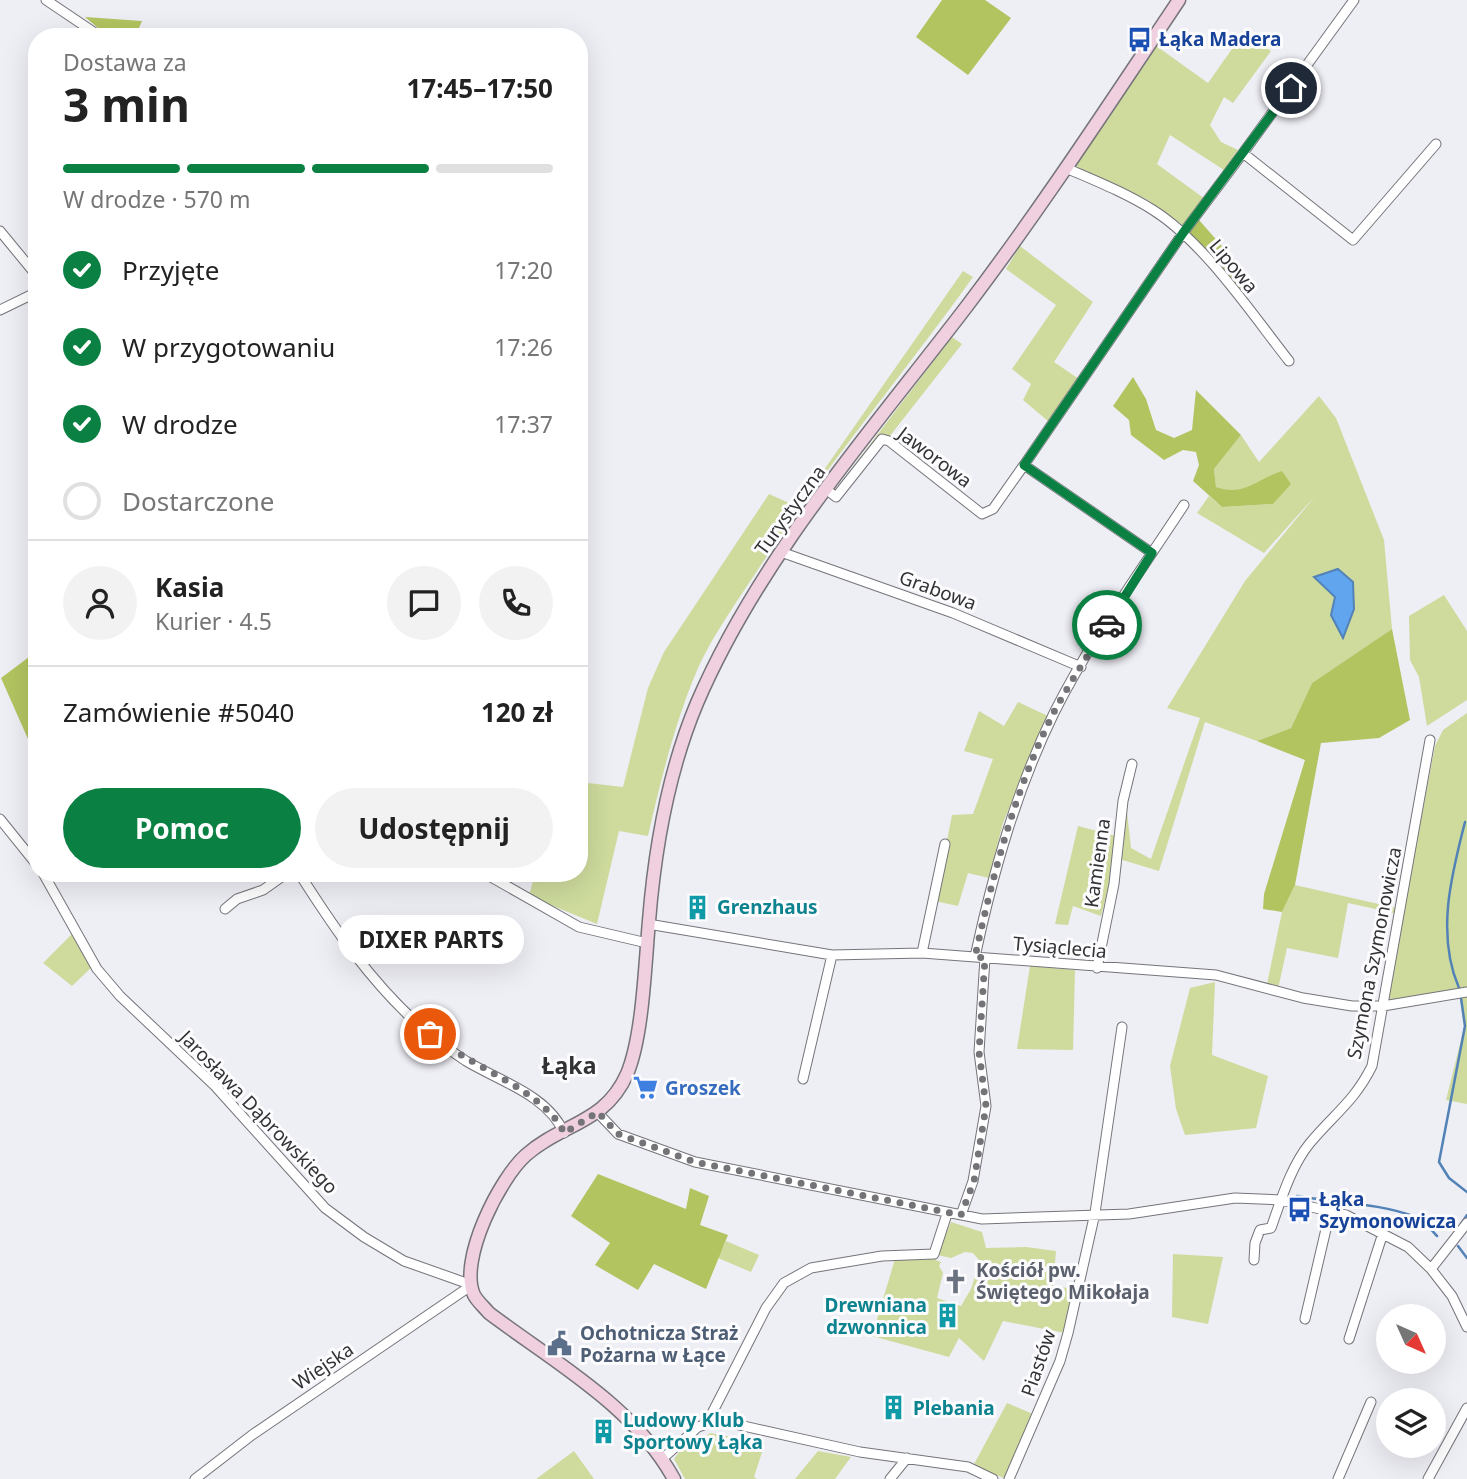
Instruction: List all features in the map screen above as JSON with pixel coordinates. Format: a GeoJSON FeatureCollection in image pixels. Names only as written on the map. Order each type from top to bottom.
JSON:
{"type":"FeatureCollection","features":[{"type":"Feature","properties":{"kind":"main road","name":"Turystyczna"},"geometry":{"type":"LineString","coordinates":[[564,1133],[598,1112],[620,1088],[629,1069],[662,814],[682,743],[723,647],[781,552],[1005,256],[1179,0]]}},
{"type":"Feature","properties":{"kind":"main road"},"geometry":{"type":"LineString","coordinates":[[564,1133],[530,1151],[504,1184],[491,1207],[472,1255],[474,1295],[489,1313],[617,1409],[640,1431],[674,1479]]}},
{"type":"Feature","properties":{"kind":"street"},"geometry":{"type":"LineString","coordinates":[[46,0],[88,28]]}},
{"type":"Feature","properties":{"kind":"street","name":"Jaworowa"},"geometry":{"type":"LineString","coordinates":[[827,490],[836,497],[883,439],[982,514],[993,509],[1183,233],[1354,0]]}},
{"type":"Feature","properties":{"kind":"street"},"geometry":{"type":"LineString","coordinates":[[1243,153],[1353,240],[1436,144]]}},
{"type":"Feature","properties":{"kind":"street","name":"Lipowa"},"geometry":{"type":"LineString","coordinates":[[1066,168],[1123,193],[1155,211],[1183,233],[1289,361]]}},
{"type":"Feature","properties":{"kind":"street"},"geometry":{"type":"LineString","coordinates":[[0,231],[28,263]]}},
{"type":"Feature","properties":{"kind":"street"},"geometry":{"type":"LineString","coordinates":[[0,310],[28,296]]}},
{"type":"Feature","properties":{"kind":"street"},"geometry":{"type":"LineString","coordinates":[[1024,465],[1152,553]]}},
{"type":"Feature","properties":{"kind":"street"},"geometry":{"type":"LineString","coordinates":[[961,1215],[974,1181],[986,1106],[979,1052],[980,957],[992,878],[1007,827],[1054,714],[1184,505]]}},
{"type":"Feature","properties":{"kind":"street","name":"Grabowa"},"geometry":{"type":"LineString","coordinates":[[781,552],[953,613],[1081,667]]}},
{"type":"Feature","properties":{"kind":"street","name":"Szymona Szymonowicza"},"geometry":{"type":"LineString","coordinates":[[1254,1260],[1255,1243],[1260,1230],[1271,1228],[1281,1199],[1309,1144],[1359,1092],[1372,1066],[1430,740]]}},
{"type":"Feature","properties":{"kind":"street","name":"Kamienna"},"geometry":{"type":"LineString","coordinates":[[1097,968],[1114,884],[1123,801],[1132,764]]}},
{"type":"Feature","properties":{"kind":"street"},"geometry":{"type":"LineString","coordinates":[[0,819],[28,854]]}},
{"type":"Feature","properties":{"kind":"street"},"geometry":{"type":"LineString","coordinates":[[922,953],[945,844]]}},
{"type":"Feature","properties":{"kind":"street","name":"Jarosława Dąbrowskiego"},"geometry":{"type":"LineString","coordinates":[[48,882],[97,969],[120,996],[215,1086],[325,1208],[364,1237],[404,1261],[472,1285]]}},
{"type":"Feature","properties":{"kind":"street"},"geometry":{"type":"LineString","coordinates":[[225,909],[237,899],[263,890],[274,882]]}},
{"type":"Feature","properties":{"kind":"street"},"geometry":{"type":"LineString","coordinates":[[305,882],[365,969],[417,1023],[466,1061],[542,1105],[555,1115],[564,1133]]}},
{"type":"Feature","properties":{"kind":"street"},"geometry":{"type":"LineString","coordinates":[[500,882],[579,927],[647,943]]}},
{"type":"Feature","properties":{"kind":"street","name":"Tysiąclecia"},"geometry":{"type":"LineString","coordinates":[[648,924],[832,954],[922,953],[1216,975],[1303,999],[1352,1006],[1383,1006],[1467,992]]}},
{"type":"Feature","properties":{"kind":"street"},"geometry":{"type":"LineString","coordinates":[[803,1079],[832,954]]}},
{"type":"Feature","properties":{"kind":"street","name":"Piastów"},"geometry":{"type":"LineString","coordinates":[[1009,1479],[1060,1361],[1095,1213],[1122,1027]]}},
{"type":"Feature","properties":{"kind":"street"},"geometry":{"type":"LineString","coordinates":[[598,1112],[618,1134],[695,1162],[982,1219],[1095,1213],[1129,1214],[1235,1198],[1281,1199],[1354,1219],[1408,1247],[1432,1269],[1452,1296],[1467,1327]]}},
{"type":"Feature","properties":{"kind":"street"},"geometry":{"type":"LineString","coordinates":[[1306,1319],[1330,1212]]}},
{"type":"Feature","properties":{"kind":"street"},"geometry":{"type":"LineString","coordinates":[[662,1459],[708,1421],[766,1308],[784,1283],[811,1268],[882,1256],[934,1254],[947,1214]]}},
{"type":"Feature","properties":{"kind":"street"},"geometry":{"type":"LineString","coordinates":[[1432,1269],[1467,1223]]}},
{"type":"Feature","properties":{"kind":"street"},"geometry":{"type":"LineString","coordinates":[[1349,1339],[1383,1233]]}},
{"type":"Feature","properties":{"kind":"street","name":"Wiejska"},"geometry":{"type":"LineString","coordinates":[[195,1479],[252,1435],[472,1285]]}},
{"type":"Feature","properties":{"kind":"street"},"geometry":{"type":"LineString","coordinates":[[1339,1479],[1371,1402]]}},
{"type":"Feature","properties":{"kind":"street"},"geometry":{"type":"LineString","coordinates":[[1428,1479],[1467,1408]]}},
{"type":"Feature","properties":{"kind":"street"},"geometry":{"type":"LineString","coordinates":[[708,1421],[860,1452],[968,1468],[993,1479]]}},
{"type":"Feature","properties":{"kind":"street"},"geometry":{"type":"LineString","coordinates":[[890,1479],[907,1458]]}},
{"type":"Feature","properties":{"kind":"green space"},"geometry":{"type":"Polygon","coordinates":[[[942,0],[985,0],[1011,18],[968,75],[916,37],[942,0]]]}},
{"type":"Feature","properties":{"kind":"green space"},"geometry":{"type":"Polygon","coordinates":[[[85,17],[142,21],[139,28],[98,28],[85,17]]]}},
{"type":"Feature","properties":{"kind":"green space"},"geometry":{"type":"Polygon","coordinates":[[[1244,32],[1271,51],[1233,103],[1224,97],[1210,125],[1221,142],[1238,150],[1224,170],[1170,135],[1157,164],[1205,199],[1184,226],[1148,200],[1075,166],[1155,45],[1208,83],[1244,32]]]}},
{"type":"Feature","properties":{"kind":"green space"},"geometry":{"type":"Polygon","coordinates":[[[1199,220],[1250,278],[1239,291],[1188,234],[1199,220]]]}},
{"type":"Feature","properties":{"kind":"green space"},"geometry":{"type":"Polygon","coordinates":[[[1020,246],[1093,302],[1054,362],[1079,379],[1048,421],[1023,400],[1031,384],[1012,369],[1056,305],[1006,269],[1020,246]]]}},
{"type":"Feature","properties":{"kind":"green space"},"geometry":{"type":"Polygon","coordinates":[[[963,271],[973,277],[810,494],[711,642],[690,688],[676,730],[648,836],[619,831],[597,924],[529,896],[533,882],[588,882],[588,783],[623,787],[648,688],[664,652],[769,494],[798,507],[963,271]]]}},
{"type":"Feature","properties":{"kind":"green space"},"geometry":{"type":"Polygon","coordinates":[[[952,337],[962,344],[889,437],[842,481],[952,337]]]}},
{"type":"Feature","properties":{"kind":"green space"},"geometry":{"type":"Polygon","coordinates":[[[1133,377],[1146,399],[1156,430],[1174,438],[1192,430],[1196,390],[1241,435],[1214,469],[1216,487],[1234,490],[1250,486],[1282,471],[1291,484],[1273,504],[1222,507],[1193,481],[1199,465],[1196,452],[1183,450],[1164,460],[1131,435],[1129,420],[1113,406],[1133,377]]]}},
{"type":"Feature","properties":{"kind":"green space"},"geometry":{"type":"Polygon","coordinates":[[[1319,396],[1336,418],[1384,540],[1392,629],[1312,683],[1291,728],[1257,741],[1205,722],[1159,871],[1116,858],[1101,916],[1073,906],[1068,925],[1055,924],[1078,826],[1116,836],[1126,803],[1131,848],[1151,859],[1200,718],[1167,708],[1245,581],[1316,495],[1264,553],[1197,513],[1209,496],[1222,507],[1273,504],[1291,483],[1228,492],[1216,487],[1214,469],[1241,435],[1259,462],[1319,396]]]}},
{"type":"Feature","properties":{"kind":"green space"},"geometry":{"type":"Polygon","coordinates":[[[1444,595],[1467,631],[1467,700],[1427,726],[1419,677],[1410,660],[1409,616],[1444,595]]]}},
{"type":"Feature","properties":{"kind":"green space"},"geometry":{"type":"Polygon","coordinates":[[[1392,629],[1410,720],[1379,738],[1321,743],[1295,885],[1282,912],[1263,909],[1264,894],[1305,760],[1257,741],[1291,728],[1312,683],[1392,629]]]}},
{"type":"Feature","properties":{"kind":"green space"},"geometry":{"type":"Polygon","coordinates":[[[28,658],[28,739],[1,678],[28,658]]]}},
{"type":"Feature","properties":{"kind":"green space"},"geometry":{"type":"Polygon","coordinates":[[[1018,702],[1048,716],[1003,823],[989,878],[968,873],[958,906],[935,901],[952,815],[973,814],[993,759],[964,751],[979,711],[1004,726],[1018,702]]]}},
{"type":"Feature","properties":{"kind":"green space"},"geometry":{"type":"Polygon","coordinates":[[[1467,713],[1467,989],[1392,1000],[1387,997],[1435,746],[1443,730],[1467,713]]]}},
{"type":"Feature","properties":{"kind":"green space"},"geometry":{"type":"Polygon","coordinates":[[[1295,885],[1396,908],[1394,913],[1348,903],[1338,958],[1287,948],[1278,989],[1267,984],[1282,912],[1295,885]]]}},
{"type":"Feature","properties":{"kind":"green space"},"geometry":{"type":"Polygon","coordinates":[[[73,933],[92,967],[72,986],[43,963],[73,933]]]}},
{"type":"Feature","properties":{"kind":"green space"},"geometry":{"type":"Polygon","coordinates":[[[1030,966],[1075,970],[1073,1050],[1017,1049],[1030,966]]]}},
{"type":"Feature","properties":{"kind":"green space"},"geometry":{"type":"Polygon","coordinates":[[[1215,982],[1212,1055],[1268,1076],[1256,1128],[1185,1135],[1176,1109],[1170,1066],[1190,988],[1215,982]]]}},
{"type":"Feature","properties":{"kind":"green space"},"geometry":{"type":"Polygon","coordinates":[[[1467,996],[1467,1104],[1446,1100],[1464,1028],[1460,997],[1467,996]]]}},
{"type":"Feature","properties":{"kind":"green space"},"geometry":{"type":"Polygon","coordinates":[[[598,1174],[686,1209],[690,1188],[709,1196],[700,1225],[728,1235],[706,1289],[654,1264],[638,1290],[595,1265],[610,1243],[571,1216],[598,1174]]]}},
{"type":"Feature","properties":{"kind":"green space"},"geometry":{"type":"Polygon","coordinates":[[[951,1222],[982,1232],[986,1248],[1026,1247],[1056,1251],[1053,1286],[1075,1289],[1065,1333],[1003,1321],[984,1361],[959,1338],[949,1357],[872,1336],[895,1259],[936,1256],[951,1222]],[[965,1252],[951,1258],[938,1255],[936,1260],[941,1262],[939,1266],[943,1273],[937,1298],[961,1306],[971,1289],[980,1261],[973,1253],[965,1252]]]}},
{"type":"Feature","properties":{"kind":"green space"},"geometry":{"type":"Polygon","coordinates":[[[726,1241],[759,1255],[751,1272],[718,1258],[726,1241]]]}},
{"type":"Feature","properties":{"kind":"green space"},"geometry":{"type":"Polygon","coordinates":[[[1173,1254],[1223,1257],[1208,1324],[1172,1317],[1173,1254]]]}},
{"type":"Feature","properties":{"kind":"green space"},"geometry":{"type":"Polygon","coordinates":[[[1007,1403],[1035,1415],[1017,1458],[1004,1478],[973,1466],[1007,1403]]]}},
{"type":"Feature","properties":{"kind":"green space"},"geometry":{"type":"Polygon","coordinates":[[[710,1433],[765,1443],[754,1477],[757,1479],[685,1479],[674,1459],[685,1444],[691,1447],[710,1433]]]}},
{"type":"Feature","properties":{"kind":"green space"},"geometry":{"type":"Polygon","coordinates":[[[574,1451],[594,1479],[536,1479],[574,1451]]]}},
{"type":"Feature","properties":{"kind":"green space"},"geometry":{"type":"Polygon","coordinates":[[[818,1451],[851,1457],[835,1479],[795,1479],[818,1451]]]}},
{"type":"Feature","properties":{"kind":"water"},"geometry":{"type":"Polygon","coordinates":[[[1338,569],[1353,582],[1354,609],[1343,638],[1331,615],[1335,597],[1314,577],[1338,569]]]}},
{"type":"Feature","properties":{"kind":"waterway"},"geometry":{"type":"LineString","coordinates":[[1459,988],[1452,968],[1447,926],[1451,884],[1465,822]]}},
{"type":"Feature","properties":{"kind":"waterway"},"geometry":{"type":"LineString","coordinates":[[1461,998],[1465,1026],[1439,1162],[1449,1178],[1467,1192]]}},
{"type":"Feature","properties":{"kind":"waterway"},"geometry":{"type":"LineString","coordinates":[[1297,1196],[1402,1212],[1419,1218],[1437,1236]]}},
{"type":"Feature","properties":{"kind":"waterway"},"geometry":{"type":"LineString","coordinates":[[1461,1224],[1467,1215]]}},
{"type":"Feature","properties":{"kind":"waterway"},"geometry":{"type":"LineString","coordinates":[[1458,1246],[1467,1258]]}},
{"type":"Feature","properties":{"kind":"way so far"},"geometry":{"type":"LineString","coordinates":[[430,1034],[466,1061],[542,1105],[555,1115],[564,1133],[598,1112],[618,1134],[695,1162],[961,1215],[974,1181],[986,1106],[979,1052],[985,958],[975,957],[992,878],[1007,827],[1054,714],[1107,625]]}},
{"type":"Feature","properties":{"kind":"place","name":"Łąka Madera"},"geometry":{"type":"Point","coordinates":[1139,39]}},
{"type":"Feature","properties":{"kind":"place","name":"Grenzhaus"},"geometry":{"type":"Point","coordinates":[697,907]}},
{"type":"Feature","properties":{"kind":"place","name":"DIXER PARTS"},"geometry":{"type":"Point","coordinates":[430,1034]}},
{"type":"Feature","properties":{"kind":"place","name":"Groszek"},"geometry":{"type":"Point","coordinates":[645,1088]}},
{"type":"Feature","properties":{"kind":"place","name":"Łąka Szymonowicza"},"geometry":{"type":"Point","coordinates":[1299,1210]}},
{"type":"Feature","properties":{"kind":"place","name":"Kościół pw. Świętego Mikołaja"},"geometry":{"type":"Point","coordinates":[956,1281]}},
{"type":"Feature","properties":{"kind":"place","name":"Drewniana dzwonnica"},"geometry":{"type":"Point","coordinates":[947,1316]}},
{"type":"Feature","properties":{"kind":"place","name":"Ochotnicza Straż Pożarna w Łące"},"geometry":{"type":"Point","coordinates":[560,1344]}},
{"type":"Feature","properties":{"kind":"place","name":"Plebania"},"geometry":{"type":"Point","coordinates":[893,1408]}},
{"type":"Feature","properties":{"kind":"place","name":"Ludowy Klub Sportowy Łąka"},"geometry":{"type":"Point","coordinates":[603,1431]}},
{"type":"Feature","properties":{"kind":"district","name":"Łąka"},"geometry":{"type":"Point","coordinates":[569,1065]}},
{"type":"Feature","properties":{"kind":"route"},"geometry":{"type":"LineString","coordinates":[[1107,625],[1152,553],[1024,465],[1183,233],[1291,88]]}}]}
